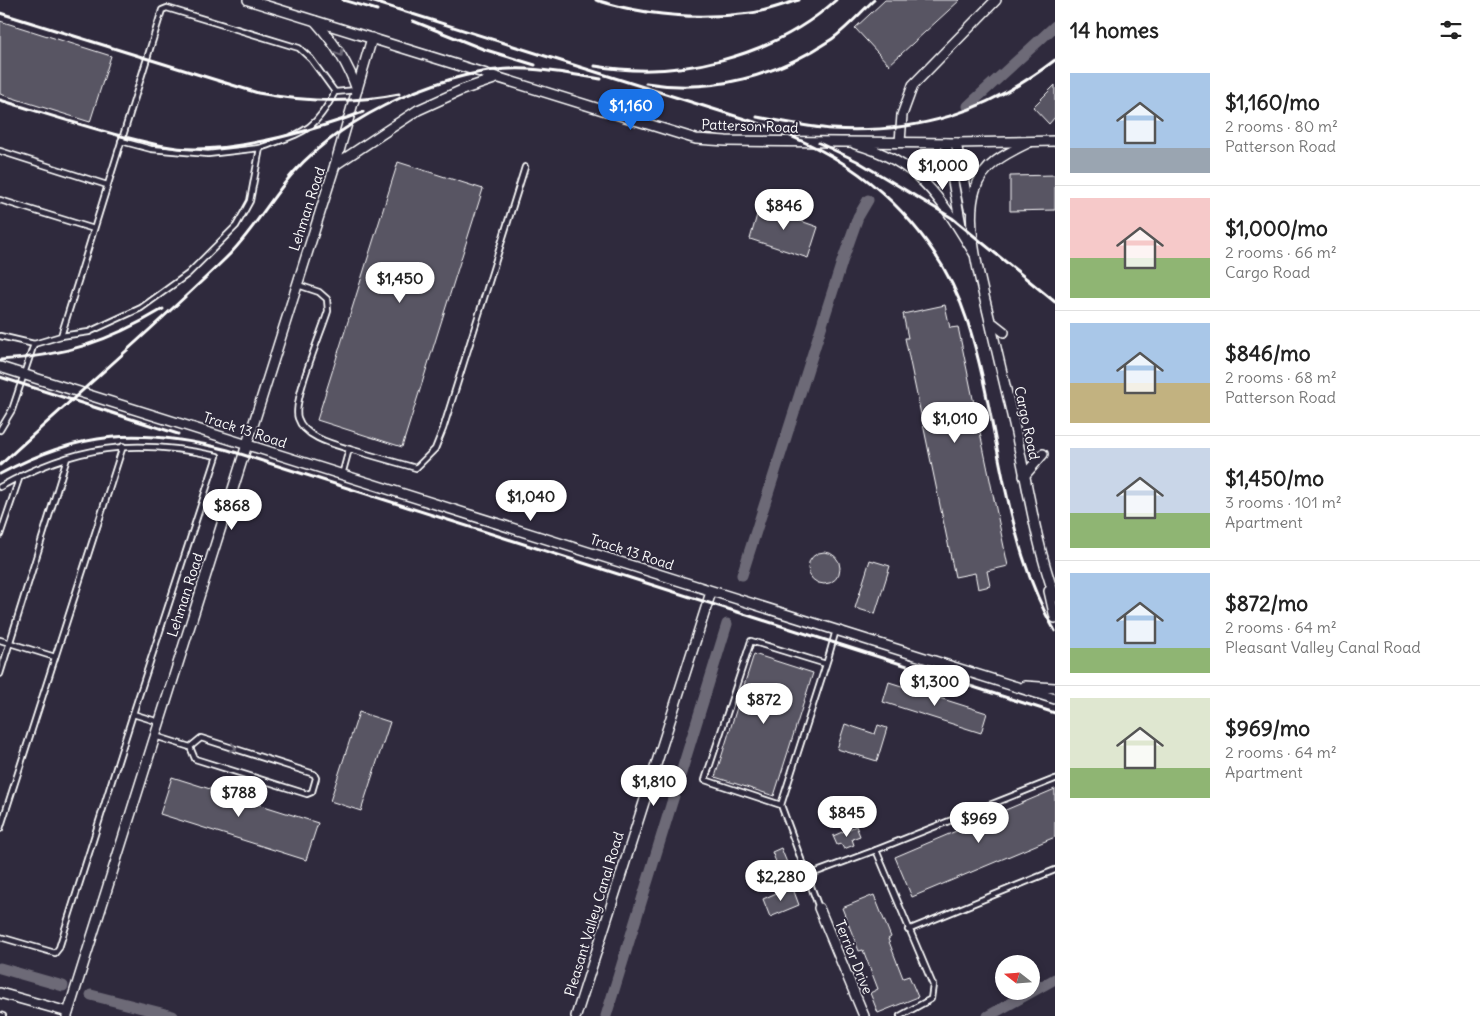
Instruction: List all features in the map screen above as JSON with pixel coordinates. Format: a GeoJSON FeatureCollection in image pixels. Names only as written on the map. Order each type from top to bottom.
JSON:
{"type":"FeatureCollection","features":[{"type":"Feature","properties":{"kind":"street","name":"Patterson Road"},"geometry":{"type":"LineString","coordinates":[[248,0],[696,139],[726,141],[946,143],[1055,140]]}},
{"type":"Feature","properties":{"kind":"street"},"geometry":{"type":"LineString","coordinates":[[900,142],[903,110],[913,85],[996,0]]}},
{"type":"Feature","properties":{"kind":"street"},"geometry":{"type":"LineString","coordinates":[[315,20],[344,58],[357,90]]}},
{"type":"Feature","properties":{"kind":"street","name":"Lehman Road"},"geometry":{"type":"LineString","coordinates":[[68,1014],[298,285],[372,38]]}},
{"type":"Feature","properties":{"kind":"street"},"geometry":{"type":"LineString","coordinates":[[335,165],[418,110],[462,90],[497,78]]}},
{"type":"Feature","properties":{"kind":"street","name":"Cargo Road"},"geometry":{"type":"LineString","coordinates":[[843,141],[872,149],[906,166],[939,198],[974,253]]}},
{"type":"Feature","properties":{"kind":"street","name":"Cargo Road"},"geometry":{"type":"LineString","coordinates":[[1032,141],[1006,154],[986,170],[974,192],[972,220],[974,253],[1034,524],[1055,598]]}},
{"type":"Feature","properties":{"kind":"street"},"geometry":{"type":"LineString","coordinates":[[946,143],[963,236]]}},
{"type":"Feature","properties":{"kind":"street"},"geometry":{"type":"LineString","coordinates":[[956,143],[972,220]]}},
{"type":"Feature","properties":{"kind":"street"},"geometry":{"type":"LineString","coordinates":[[990,321],[1004,332]]}},
{"type":"Feature","properties":{"kind":"street","name":"Track 13 Road"},"geometry":{"type":"LineString","coordinates":[[0,367],[1055,699]]}},
{"type":"Feature","properties":{"kind":"street"},"geometry":{"type":"LineString","coordinates":[[1024,476],[1043,454]]}},
{"type":"Feature","properties":{"kind":"street"},"geometry":{"type":"LineString","coordinates":[[1048,578],[1055,618]]}},
{"type":"Feature","properties":{"kind":"street","name":"Pleasant Valley Canal Road"},"geometry":{"type":"LineString","coordinates":[[576,1016],[711,592]]}},
{"type":"Feature","properties":{"kind":"street"},"geometry":{"type":"LineString","coordinates":[[1004,683],[1055,690]]}},
{"type":"Feature","properties":{"kind":"street","name":"Terrior Drive"},"geometry":{"type":"LineString","coordinates":[[819,908],[864,1016]]}},
{"type":"Feature","properties":{"kind":"street"},"geometry":{"type":"LineString","coordinates":[[0,993],[68,1014]]}},
{"type":"Feature","properties":{"kind":"lane"},"geometry":{"type":"LineString","coordinates":[[60,336],[162,10],[167,8],[299,48],[311,58],[335,92]]}},
{"type":"Feature","properties":{"kind":"lane"},"geometry":{"type":"LineString","coordinates":[[335,92],[357,90]]}},
{"type":"Feature","properties":{"kind":"lane"},"geometry":{"type":"LineString","coordinates":[[121,141],[151,149],[208,154],[260,148],[300,133],[315,124],[325,112],[335,92]]}},
{"type":"Feature","properties":{"kind":"lane"},"geometry":{"type":"LineString","coordinates":[[0,336],[34,344],[60,336],[90,332],[141,308],[188,274],[236,226],[250,201],[260,148]]}},
{"type":"Feature","properties":{"kind":"lane"},"geometry":{"type":"LineString","coordinates":[[0,151],[107,185]]}},
{"type":"Feature","properties":{"kind":"lane"},"geometry":{"type":"LineString","coordinates":[[298,285],[319,292],[327,299],[328,311],[300,393],[297,410],[298,419],[308,432],[327,442],[416,468],[435,449],[443,429],[525,167]]}},
{"type":"Feature","properties":{"kind":"lane"},"geometry":{"type":"LineString","coordinates":[[0,200],[94,229]]}},
{"type":"Feature","properties":{"kind":"lane"},"geometry":{"type":"LineString","coordinates":[[0,430],[12,410],[34,344]]}},
{"type":"Feature","properties":{"kind":"lane"},"geometry":{"type":"LineString","coordinates":[[0,829],[122,446]]}},
{"type":"Feature","properties":{"kind":"lane"},"geometry":{"type":"LineString","coordinates":[[0,487],[48,463],[86,452],[122,446],[174,449],[217,456],[59,948],[55,953],[0,937]]}},
{"type":"Feature","properties":{"kind":"lane"},"geometry":{"type":"LineString","coordinates":[[342,475],[349,449]]}},
{"type":"Feature","properties":{"kind":"lane"},"geometry":{"type":"LineString","coordinates":[[0,674],[67,458]]}},
{"type":"Feature","properties":{"kind":"lane"},"geometry":{"type":"LineString","coordinates":[[0,536],[20,476]]}},
{"type":"Feature","properties":{"kind":"lane"},"geometry":{"type":"LineString","coordinates":[[819,908],[780,805],[836,630]]}},
{"type":"Feature","properties":{"kind":"lane"},"geometry":{"type":"LineString","coordinates":[[0,640],[55,657]]}},
{"type":"Feature","properties":{"kind":"lane"},"geometry":{"type":"LineString","coordinates":[[780,805],[705,780],[751,641],[826,664]]}},
{"type":"Feature","properties":{"kind":"lane"},"geometry":{"type":"LineString","coordinates":[[133,714],[159,722]]}},
{"type":"Feature","properties":{"kind":"lane"},"geometry":{"type":"LineString","coordinates":[[155,736],[190,747],[195,758],[307,794],[312,792],[316,778],[314,774],[201,738],[190,747]]}},
{"type":"Feature","properties":{"kind":"lane"},"geometry":{"type":"LineString","coordinates":[[806,876],[1055,779]]}},
{"type":"Feature","properties":{"kind":"lane"},"geometry":{"type":"LineString","coordinates":[[876,850],[908,930],[934,985],[931,999],[900,1016]]}},
{"type":"Feature","properties":{"kind":"lane"},"geometry":{"type":"LineString","coordinates":[[908,930],[1055,870]]}},
{"type":"Feature","properties":{"kind":"building"},"geometry":{"type":"Polygon","coordinates":[[[885,0],[960,0],[889,65],[855,28],[885,0]]]}},
{"type":"Feature","properties":{"kind":"building"},"geometry":{"type":"Polygon","coordinates":[[[0,21],[111,56],[90,122],[0,94],[0,21]]]}},
{"type":"Feature","properties":{"kind":"building"},"geometry":{"type":"Polygon","coordinates":[[[1055,85],[1055,117],[1049,124],[1033,107],[1055,85]]]}},
{"type":"Feature","properties":{"kind":"building"},"geometry":{"type":"Polygon","coordinates":[[[398,162],[483,189],[402,447],[317,420],[398,162]]]}},
{"type":"Feature","properties":{"kind":"building"},"geometry":{"type":"Polygon","coordinates":[[[1055,175],[1055,210],[1010,211],[1010,176],[1055,175]]]}},
{"type":"Feature","properties":{"kind":"building"},"geometry":{"type":"Polygon","coordinates":[[[766,203],[798,211],[795,219],[818,227],[808,258],[750,239],[757,215],[761,216],[766,203]]]}},
{"type":"Feature","properties":{"kind":"building"},"geometry":{"type":"Polygon","coordinates":[[[945,305],[950,328],[958,327],[1008,566],[987,571],[990,586],[978,589],[975,573],[955,577],[905,338],[908,338],[903,314],[945,305]]]}},
{"type":"Feature","properties":{"kind":"building"},"geometry":{"type":"Polygon","coordinates":[[[824,552],[835,557],[840,568],[835,579],[824,584],[813,579],[808,568],[813,557],[824,552]]]}},
{"type":"Feature","properties":{"kind":"building"},"geometry":{"type":"Polygon","coordinates":[[[870,560],[890,566],[875,614],[855,608],[870,560]]]}},
{"type":"Feature","properties":{"kind":"building"},"geometry":{"type":"Polygon","coordinates":[[[754,654],[813,673],[774,796],[715,777],[754,654]]]}},
{"type":"Feature","properties":{"kind":"building"},"geometry":{"type":"Polygon","coordinates":[[[889,682],[987,713],[981,733],[883,702],[889,682]]]}},
{"type":"Feature","properties":{"kind":"building"},"geometry":{"type":"Polygon","coordinates":[[[359,712],[390,722],[361,811],[330,801],[359,712]]]}},
{"type":"Feature","properties":{"kind":"building"},"geometry":{"type":"Polygon","coordinates":[[[845,724],[875,734],[878,725],[887,728],[877,761],[837,749],[845,724]]]}},
{"type":"Feature","properties":{"kind":"building"},"geometry":{"type":"Polygon","coordinates":[[[172,777],[318,823],[306,860],[160,814],[172,777]]]}},
{"type":"Feature","properties":{"kind":"building"},"geometry":{"type":"Polygon","coordinates":[[[1055,789],[1055,837],[912,897],[895,857],[1055,789]]]}},
{"type":"Feature","properties":{"kind":"building"},"geometry":{"type":"Polygon","coordinates":[[[856,826],[860,836],[852,839],[854,845],[844,849],[841,844],[837,845],[833,836],[856,826]]]}},
{"type":"Feature","properties":{"kind":"building"},"geometry":{"type":"Polygon","coordinates":[[[781,848],[790,870],[781,874],[772,852],[781,848]]]}},
{"type":"Feature","properties":{"kind":"building"},"geometry":{"type":"Polygon","coordinates":[[[792,886],[799,905],[770,917],[763,899],[792,886]]]}},
{"type":"Feature","properties":{"kind":"building"},"geometry":{"type":"Polygon","coordinates":[[[874,895],[891,937],[888,939],[903,978],[909,976],[918,997],[878,1013],[870,993],[878,989],[863,950],[859,951],[842,908],[874,895]]]}},
{"type":"Feature","properties":{"kind":"waterway"},"geometry":{"type":"LineString","coordinates":[[968,106],[1055,26]]}},
{"type":"Feature","properties":{"kind":"waterway"},"geometry":{"type":"LineString","coordinates":[[742,575],[842,262],[858,217],[868,200]]}},
{"type":"Feature","properties":{"kind":"waterway"},"geometry":{"type":"LineString","coordinates":[[606,1016],[727,624]]}},
{"type":"Feature","properties":{"kind":"waterway"},"geometry":{"type":"LineString","coordinates":[[0,968],[63,986]]}},
{"type":"Feature","properties":{"kind":"waterway"},"geometry":{"type":"LineString","coordinates":[[988,1016],[1055,979]]}},
{"type":"Feature","properties":{"kind":"waterway"},"geometry":{"type":"LineString","coordinates":[[91,995],[173,1016]]}},
{"type":"Feature","properties":{"kind":"railway"},"geometry":{"type":"LineString","coordinates":[[343,0],[377,10]]}},
{"type":"Feature","properties":{"kind":"railway"},"geometry":{"type":"LineString","coordinates":[[368,0],[767,126],[815,147],[847,166],[892,202],[912,223],[929,246],[945,270],[958,296],[974,342],[1017,537],[1029,576],[1055,631]]}},
{"type":"Feature","properties":{"kind":"railway"},"geometry":{"type":"LineString","coordinates":[[596,0],[634,10],[693,16],[751,13],[799,0]]}},
{"type":"Feature","properties":{"kind":"railway"},"geometry":{"type":"LineString","coordinates":[[595,66],[627,70],[659,70],[723,60],[754,50],[783,36],[811,20],[836,0]]}},
{"type":"Feature","properties":{"kind":"railway"},"geometry":{"type":"LineString","coordinates":[[646,83],[671,86],[719,84],[766,72],[789,63],[832,39],[874,0]]}},
{"type":"Feature","properties":{"kind":"railway"},"geometry":{"type":"LineString","coordinates":[[0,13],[258,93],[328,101],[399,94]]}},
{"type":"Feature","properties":{"kind":"railway"},"geometry":{"type":"LineString","coordinates":[[413,21],[483,49],[535,65]]}},
{"type":"Feature","properties":{"kind":"railway"},"geometry":{"type":"LineString","coordinates":[[757,117],[832,129],[894,128],[922,123],[950,116],[977,106],[1004,93],[1055,60]]}},
{"type":"Feature","properties":{"kind":"railway"},"geometry":{"type":"LineString","coordinates":[[0,465],[142,337],[226,258],[244,238],[294,172],[315,151],[340,132],[400,98],[433,85],[465,76],[497,70],[526,69],[601,79]]}},
{"type":"Feature","properties":{"kind":"railway"},"geometry":{"type":"LineString","coordinates":[[0,100],[148,143],[186,149],[236,146],[258,142],[302,132],[363,112]]}},
{"type":"Feature","properties":{"kind":"railway"},"geometry":{"type":"LineString","coordinates":[[819,143],[857,161],[952,218],[1055,302]]}},
{"type":"Feature","properties":{"kind":"railway"},"geometry":{"type":"LineString","coordinates":[[0,360],[45,355],[85,345],[104,339],[143,321],[163,309]]}},
{"type":"Feature","properties":{"kind":"railway"},"geometry":{"type":"LineString","coordinates":[[0,377],[178,434]]}},
{"type":"Feature","properties":{"kind":"railway"},"geometry":{"type":"LineString","coordinates":[[0,474],[57,449],[84,441],[111,437],[166,438],[228,450],[1055,713]]}}]}
